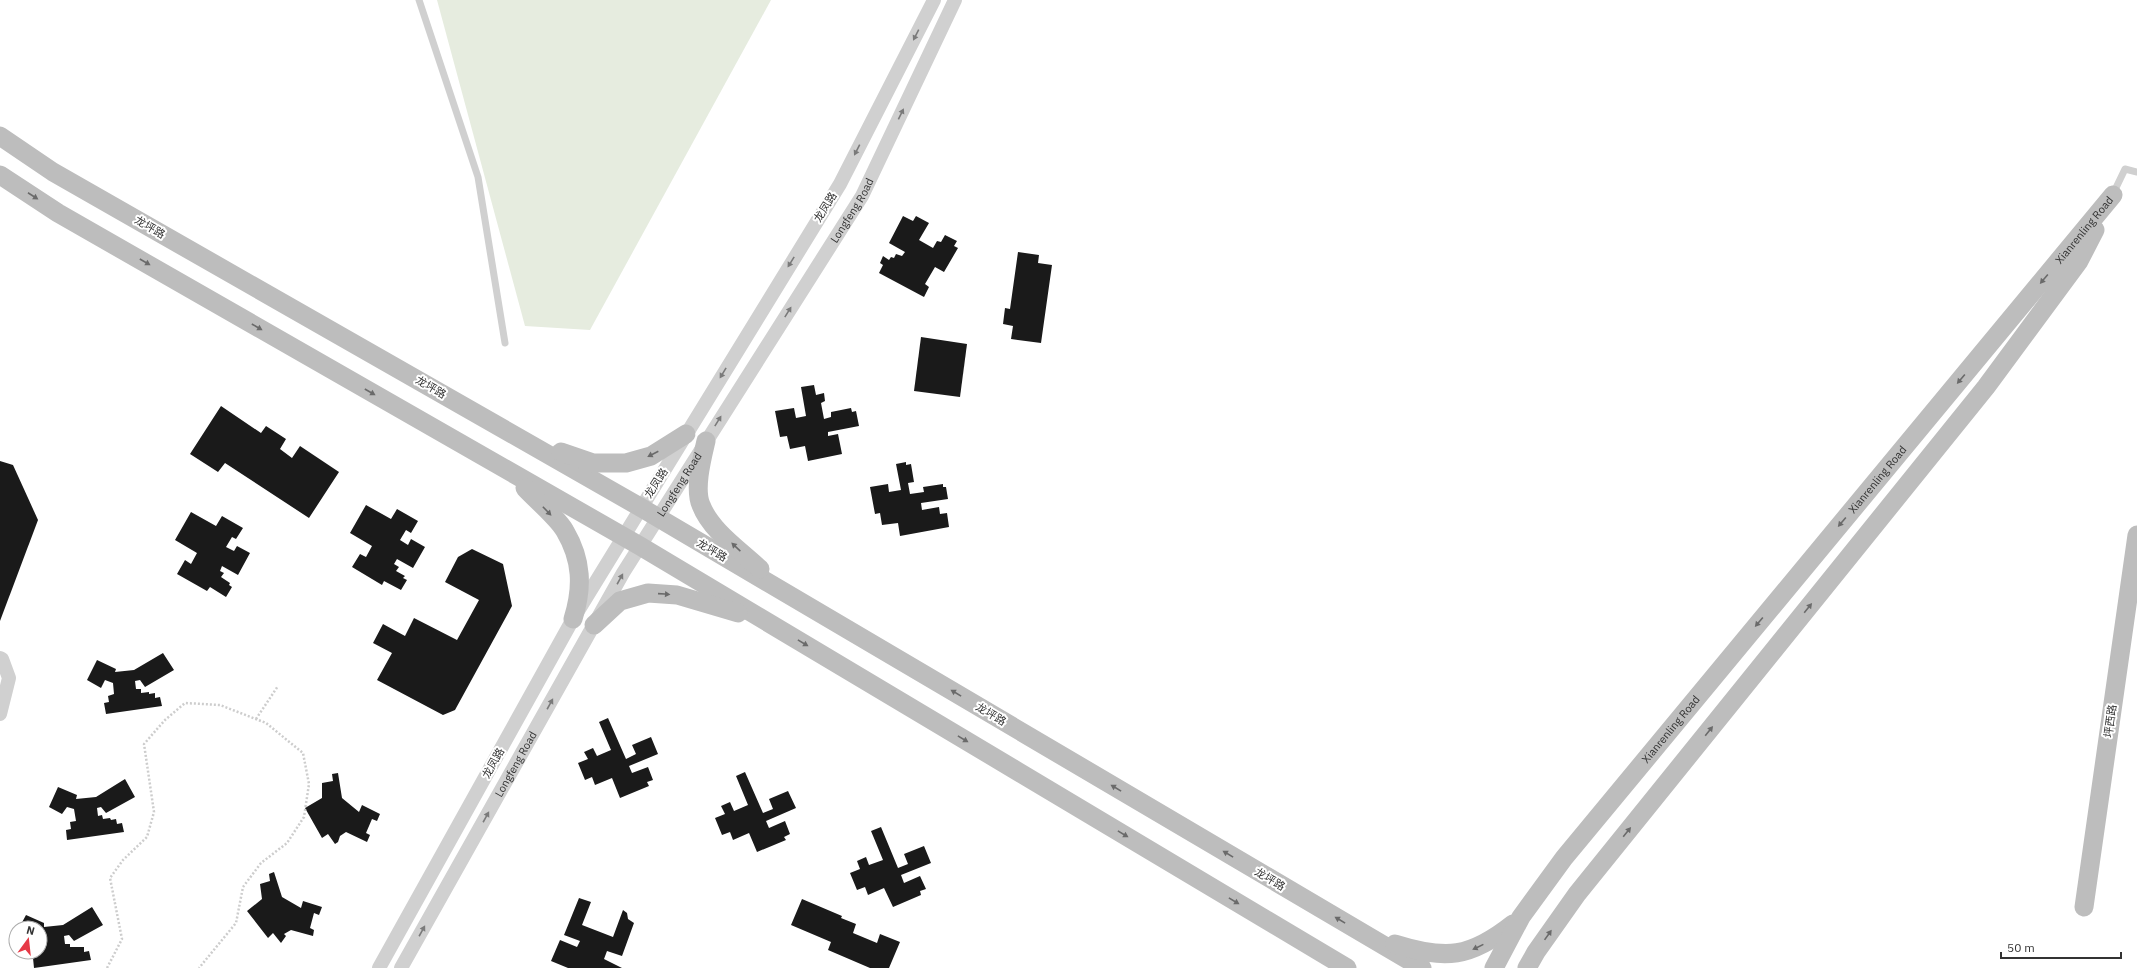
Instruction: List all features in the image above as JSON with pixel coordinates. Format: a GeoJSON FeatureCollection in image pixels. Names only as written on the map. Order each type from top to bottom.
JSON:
{"type":"FeatureCollection","features":[{"type":"Feature","properties":{"kind":"main road","name":"龙坪路"},"geometry":{"type":"LineString","coordinates":[[0,136],[53,172],[640,507],[1422,968]]}},
{"type":"Feature","properties":{"kind":"main road"},"geometry":{"type":"LineString","coordinates":[[0,175],[58,213],[640,546],[1345,967]]}},
{"type":"Feature","properties":{"kind":"main road","name":"Xianrenling Road"},"geometry":{"type":"LineString","coordinates":[[1494,968],[1521,917],[1564,858],[2113,195]]}},
{"type":"Feature","properties":{"kind":"main road","name":"Xianrenling Road"},"geometry":{"type":"LineString","coordinates":[[1527,968],[1536,952],[1577,894],[1986,387],[2079,261],[2113,195]]}},
{"type":"Feature","properties":{"kind":"main road"},"geometry":{"type":"LineString","coordinates":[[524,440],[593,462],[626,463],[651,456],[686,434]]}},
{"type":"Feature","properties":{"kind":"main road"},"geometry":{"type":"LineString","coordinates":[[706,441],[699,480],[700,504],[712,524],[785,593]]}},
{"type":"Feature","properties":{"kind":"main road"},"geometry":{"type":"LineString","coordinates":[[510,473],[565,530],[573,548],[581,577],[574,619]]}},
{"type":"Feature","properties":{"kind":"main road","name":"坪西路"},"geometry":{"type":"LineString","coordinates":[[2084,907],[2137,535]]}},
{"type":"Feature","properties":{"kind":"main road"},"geometry":{"type":"LineString","coordinates":[[594,625],[620,601],[648,593],[677,595],[770,623]]}},
{"type":"Feature","properties":{"kind":"main road"},"geometry":{"type":"LineString","coordinates":[[1361,932],[1417,951],[1449,955],[1472,950],[1494,939],[1521,917]]}},
{"type":"Feature","properties":{"kind":"street","name":"龙凤路"},"geometry":{"type":"LineString","coordinates":[[380,968],[574,619],[640,507],[840,184],[934,0]]}},
{"type":"Feature","properties":{"kind":"street","name":"Longfeng Road"},"geometry":{"type":"LineString","coordinates":[[405,967],[594,625],[640,546],[862,196],[955,0]]}},
{"type":"Feature","properties":{"kind":"street"},"geometry":{"type":"LineString","coordinates":[[0,658],[2,658],[9,678],[0,714]]}},
{"type":"Feature","properties":{"kind":"lane"},"geometry":{"type":"LineString","coordinates":[[419,0],[478,176],[505,343]]}},
{"type":"Feature","properties":{"kind":"lane"},"geometry":{"type":"LineString","coordinates":[[2113,195],[2125,169],[2137,172]]}},
{"type":"Feature","properties":{"kind":"path"},"geometry":{"type":"LineString","coordinates":[[256,719],[278,686]]}},
{"type":"Feature","properties":{"kind":"path"},"geometry":{"type":"LineString","coordinates":[[107,968],[122,938],[110,878],[123,860],[147,837],[154,812],[144,744],[165,720],[185,703],[220,705],[266,723],[303,753],[309,784],[304,817],[287,843],[261,863],[243,887],[236,923],[199,968]]}},
{"type":"Feature","properties":{"kind":"shaded area"},"geometry":{"type":"Polygon","coordinates":[[[437,0],[771,0],[590,330],[525,326],[437,0]]]}},
{"type":"Feature","properties":{"kind":"building"},"geometry":{"type":"Polygon","coordinates":[[[903,216],[913,221],[916,216],[929,223],[919,240],[933,248],[937,241],[941,242],[945,235],[957,241],[954,246],[958,248],[944,272],[935,267],[925,284],[929,287],[924,297],[879,273],[883,265],[880,263],[883,256],[889,260],[891,257],[894,258],[896,254],[902,256],[905,252],[889,243],[903,216]]]}},
{"type":"Feature","properties":{"kind":"building"},"geometry":{"type":"Polygon","coordinates":[[[1018,252],[1039,255],[1038,263],[1052,265],[1041,343],[1011,339],[1013,326],[1003,324],[1005,308],[1010,309],[1018,252]]]}},
{"type":"Feature","properties":{"kind":"building"},"geometry":{"type":"Polygon","coordinates":[[[921,337],[967,344],[960,397],[914,391],[921,337]]]}},
{"type":"Feature","properties":{"kind":"building"},"geometry":{"type":"Polygon","coordinates":[[[814,385],[816,395],[824,393],[825,401],[821,403],[824,419],[831,417],[831,412],[851,408],[852,412],[856,411],[859,426],[828,432],[828,436],[838,434],[842,454],[808,461],[805,446],[790,449],[787,436],[780,437],[775,411],[794,408],[796,418],[806,416],[801,387],[814,385]]]}},
{"type":"Feature","properties":{"kind":"building"},"geometry":{"type":"Polygon","coordinates":[[[221,406],[261,433],[266,426],[286,439],[280,449],[292,458],[300,446],[339,472],[309,518],[225,463],[218,472],[190,454],[221,406]]]}},
{"type":"Feature","properties":{"kind":"building"},"geometry":{"type":"Polygon","coordinates":[[[0,461],[13,465],[38,520],[0,621],[0,461]]]}},
{"type":"Feature","properties":{"kind":"building"},"geometry":{"type":"Polygon","coordinates":[[[906,462],[906,465],[911,464],[914,482],[908,483],[910,494],[924,492],[923,487],[943,484],[943,487],[946,487],[948,499],[921,503],[922,510],[939,507],[940,514],[947,513],[949,527],[900,536],[898,523],[882,525],[880,513],[875,514],[870,487],[888,484],[889,492],[901,490],[896,464],[906,462]]]}},
{"type":"Feature","properties":{"kind":"building"},"geometry":{"type":"Polygon","coordinates":[[[366,505],[391,519],[397,509],[418,521],[411,533],[406,530],[400,540],[408,545],[411,539],[425,547],[413,568],[397,559],[394,564],[399,567],[396,571],[405,576],[403,578],[407,580],[401,590],[384,581],[382,585],[352,567],[360,554],[366,557],[372,546],[350,533],[366,505]]]}},
{"type":"Feature","properties":{"kind":"building"},"geometry":{"type":"Polygon","coordinates":[[[191,512],[216,526],[222,516],[243,528],[236,539],[232,537],[226,547],[234,551],[237,546],[250,553],[238,575],[222,566],[220,571],[224,573],[221,577],[230,583],[229,585],[232,587],[226,597],[210,587],[207,591],[177,574],[185,560],[191,564],[197,553],[175,540],[191,512]]]}},
{"type":"Feature","properties":{"kind":"building"},"geometry":{"type":"Polygon","coordinates":[[[472,549],[503,564],[512,606],[455,710],[443,715],[377,680],[392,653],[373,643],[383,624],[405,636],[414,618],[457,640],[479,600],[445,582],[458,557],[472,549]]]}},
{"type":"Feature","properties":{"kind":"building"},"geometry":{"type":"Polygon","coordinates":[[[163,653],[174,670],[145,687],[140,680],[135,681],[136,689],[141,689],[141,693],[155,693],[155,698],[160,697],[162,706],[106,714],[104,703],[109,702],[108,696],[114,694],[113,683],[105,680],[101,688],[87,680],[97,660],[116,669],[115,672],[134,670],[163,653]]]}},
{"type":"Feature","properties":{"kind":"building"},"geometry":{"type":"Polygon","coordinates":[[[608,718],[626,759],[636,754],[632,745],[651,737],[658,754],[629,766],[632,773],[648,767],[653,780],[647,782],[649,786],[620,798],[612,778],[595,785],[592,777],[585,780],[578,763],[588,759],[584,752],[593,748],[597,756],[611,750],[599,722],[608,718]]]}},
{"type":"Feature","properties":{"kind":"building"},"geometry":{"type":"Polygon","coordinates":[[[745,772],[763,813],[773,809],[769,799],[788,791],[796,808],[766,821],[769,828],[785,821],[790,834],[784,837],[786,840],[757,852],[749,833],[733,840],[730,832],[722,835],[715,818],[725,814],[721,806],[730,802],[734,811],[748,805],[736,776],[745,772]]]}},
{"type":"Feature","properties":{"kind":"building"},"geometry":{"type":"Polygon","coordinates":[[[338,773],[342,798],[359,812],[362,805],[380,814],[377,821],[372,819],[366,833],[370,835],[367,842],[346,832],[340,836],[338,842],[335,844],[328,834],[322,838],[305,808],[322,798],[322,783],[333,781],[332,774],[338,773]]]}},
{"type":"Feature","properties":{"kind":"building"},"geometry":{"type":"Polygon","coordinates":[[[125,779],[135,797],[106,813],[101,807],[97,808],[98,816],[102,815],[103,819],[116,819],[117,824],[122,823],[124,832],[67,840],[66,830],[71,829],[70,822],[76,821],[74,809],[67,807],[62,814],[49,807],[58,787],[77,795],[76,799],[96,797],[125,779]]]}},
{"type":"Feature","properties":{"kind":"building"},"geometry":{"type":"Polygon","coordinates":[[[881,827],[898,868],[908,864],[904,854],[924,846],[931,863],[901,875],[904,883],[920,876],[926,889],[920,891],[921,895],[893,907],[884,888],[868,895],[865,887],[857,890],[850,873],[860,869],[857,861],[866,857],[869,865],[883,860],[871,831],[881,827]]]}},
{"type":"Feature","properties":{"kind":"building"},"geometry":{"type":"Polygon","coordinates":[[[274,872],[282,897],[301,908],[303,901],[322,907],[319,915],[314,913],[310,928],[314,930],[313,936],[291,930],[284,934],[286,936],[281,943],[273,933],[268,938],[247,911],[262,899],[260,884],[270,881],[269,874],[274,872]]]}},
{"type":"Feature","properties":{"kind":"building"},"geometry":{"type":"Polygon","coordinates":[[[579,898],[591,902],[582,925],[613,937],[623,910],[627,913],[628,919],[634,923],[622,956],[607,951],[604,959],[622,968],[568,968],[551,961],[560,940],[577,947],[580,941],[564,935],[579,898]]]}},
{"type":"Feature","properties":{"kind":"building"},"geometry":{"type":"Polygon","coordinates":[[[802,899],[842,916],[841,918],[856,924],[853,933],[877,943],[880,934],[900,942],[889,968],[870,968],[828,950],[831,942],[791,925],[802,899]]]}},
{"type":"Feature","properties":{"kind":"building"},"geometry":{"type":"Polygon","coordinates":[[[92,907],[103,925],[74,941],[69,935],[64,936],[65,944],[70,944],[70,947],[84,947],[84,952],[89,951],[91,960],[34,968],[33,960],[48,960],[48,927],[63,925],[92,907]]]}},
{"type":"Feature","properties":{"kind":"building"},"geometry":{"type":"Polygon","coordinates":[[[26,915],[37,920],[23,920],[26,915]]]}}]}
